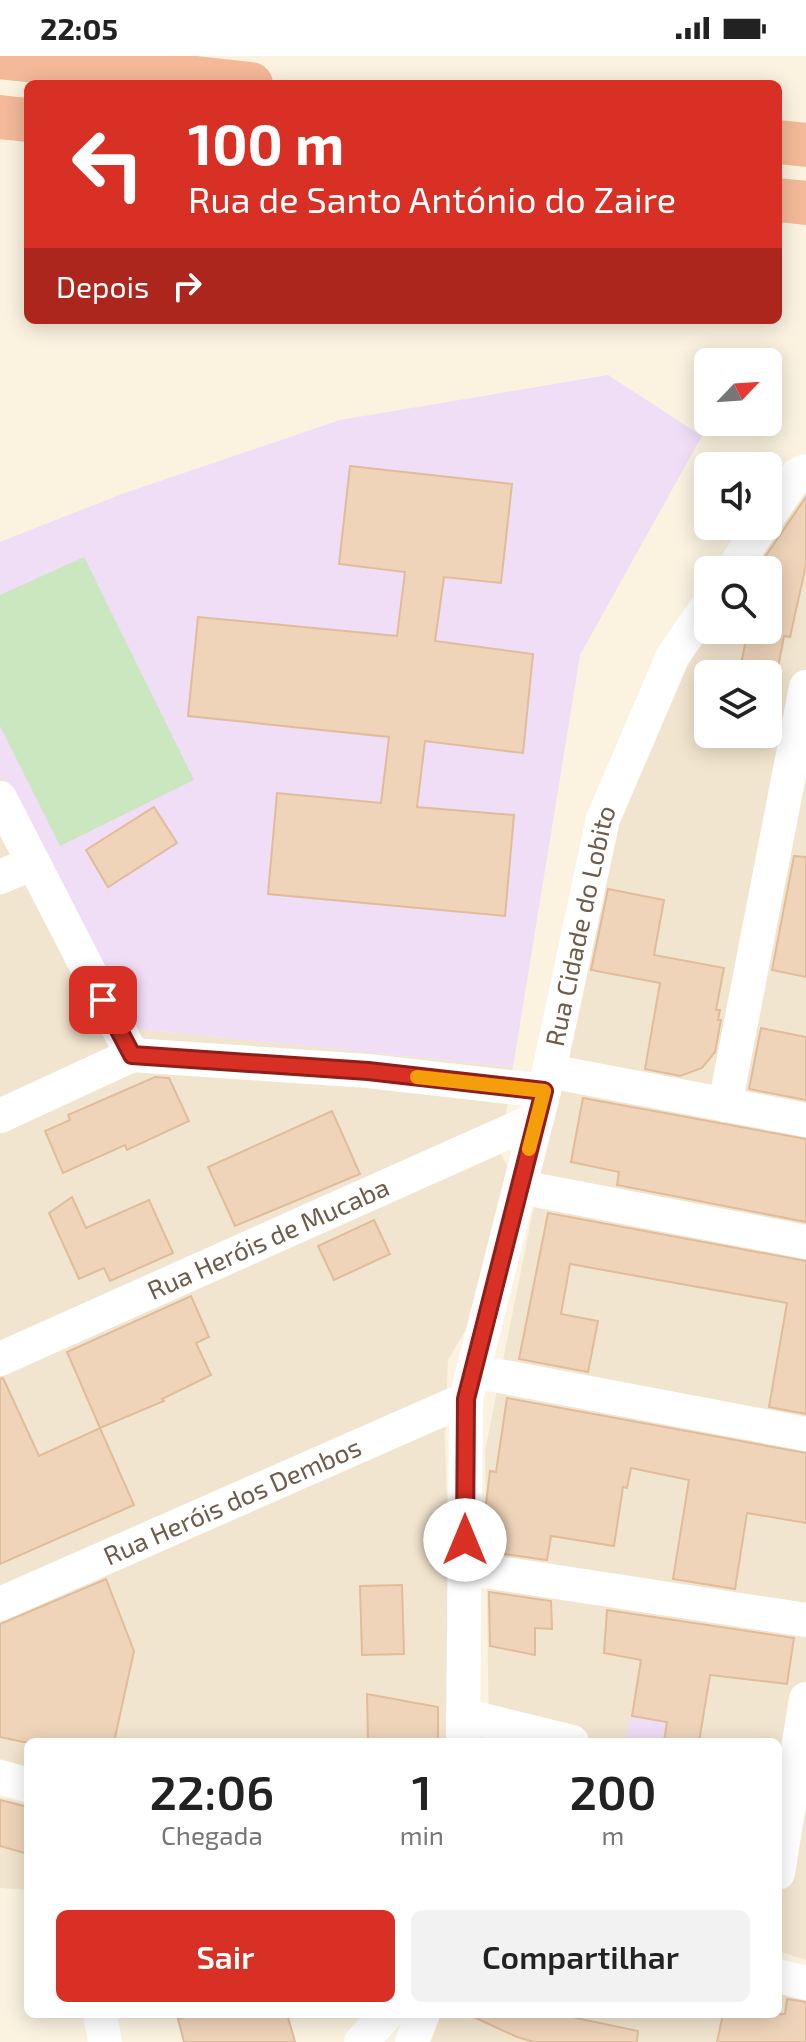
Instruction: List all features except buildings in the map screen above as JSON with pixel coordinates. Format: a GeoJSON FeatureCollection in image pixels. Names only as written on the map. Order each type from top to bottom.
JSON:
{"type":"FeatureCollection","features":[{"type":"Feature","properties":{"kind":"highway"},"geometry":{"type":"LineString","coordinates":[[0,57],[131,64],[227,80]]}},
{"type":"Feature","properties":{"kind":"highway"},"geometry":{"type":"LineString","coordinates":[[0,117],[24,120]]}},
{"type":"Feature","properties":{"kind":"highway"},"geometry":{"type":"LineString","coordinates":[[782,142],[806,145]]}},
{"type":"Feature","properties":{"kind":"highway"},"geometry":{"type":"LineString","coordinates":[[782,200],[806,203]]}},
{"type":"Feature","properties":{"kind":"street"},"geometry":{"type":"LineString","coordinates":[[782,497],[797,475],[806,471]]}},
{"type":"Feature","properties":{"kind":"street","name":"Rua Cidade do Lobito"},"geometry":{"type":"LineString","coordinates":[[463,1729],[469,1385],[543,1093],[603,819],[673,656],[694,625]]}},
{"type":"Feature","properties":{"kind":"street"},"geometry":{"type":"LineString","coordinates":[[725,1105],[806,687]]}},
{"type":"Feature","properties":{"kind":"street"},"geometry":{"type":"LineString","coordinates":[[0,798],[132,1055]]}},
{"type":"Feature","properties":{"kind":"street"},"geometry":{"type":"LineString","coordinates":[[0,877],[33,863]]}},
{"type":"Feature","properties":{"kind":"street"},"geometry":{"type":"LineString","coordinates":[[0,1116],[132,1055],[368,1071],[543,1093],[725,1105],[806,1120]]}},
{"type":"Feature","properties":{"kind":"street","name":"Rua Heróis de Mucaba"},"geometry":{"type":"LineString","coordinates":[[0,1359],[543,1093]]}},
{"type":"Feature","properties":{"kind":"street"},"geometry":{"type":"LineString","coordinates":[[520,1187],[806,1242]]}},
{"type":"Feature","properties":{"kind":"street"},"geometry":{"type":"LineString","coordinates":[[469,1385],[806,1434]]}},
{"type":"Feature","properties":{"kind":"street","name":"Rua Heróis dos Dembos"},"geometry":{"type":"LineString","coordinates":[[0,1604],[469,1385]]}},
{"type":"Feature","properties":{"kind":"street"},"geometry":{"type":"LineString","coordinates":[[465,1568],[806,1620]]}},
{"type":"Feature","properties":{"kind":"street"},"geometry":{"type":"LineString","coordinates":[[782,1820],[784,1794],[806,1699]]}},
{"type":"Feature","properties":{"kind":"street"},"geometry":{"type":"LineString","coordinates":[[463,1729],[538,1738]]}},
{"type":"Feature","properties":{"kind":"street"},"geometry":{"type":"LineString","coordinates":[[0,1777],[24,1784]]}},
{"type":"Feature","properties":{"kind":"street"},"geometry":{"type":"LineString","coordinates":[[782,1977],[806,1983]]}},
{"type":"Feature","properties":{"kind":"street"},"geometry":{"type":"LineString","coordinates":[[101,2018],[105,2042]]}},
{"type":"Feature","properties":{"kind":"street"},"geometry":{"type":"LineString","coordinates":[[361,2042],[383,2018]]}},
{"type":"Feature","properties":{"kind":"street"},"geometry":{"type":"LineString","coordinates":[[412,2042],[421,2018]]}},
{"type":"Feature","properties":{"kind":"shaded area"},"geometry":{"type":"Polygon","coordinates":[[[608,375],[694,431],[694,436],[702,436],[580,655],[513,1067],[129,1028],[0,773],[0,542],[122,494],[340,420],[608,375]]]}},
{"type":"Feature","properties":{"kind":"shaded area"},"geometry":{"type":"Polygon","coordinates":[[[806,471],[806,1960],[782,1952],[782,1738],[489,1738],[485,1451],[617,790],[685,638],[694,635],[694,644],[782,644],[782,556],[743,556],[755,540],[782,540],[782,504],[806,471]]]}},
{"type":"Feature","properties":{"kind":"shaded area"},"geometry":{"type":"Polygon","coordinates":[[[0,773],[129,1028],[513,1067],[500,1153],[508,1168],[481,1304],[448,1360],[445,1439],[454,1738],[24,1738],[24,1766],[0,1759],[0,773]]]}},
{"type":"Feature","properties":{"kind":"shaded area"},"geometry":{"type":"Polygon","coordinates":[[[639,1675],[708,1688],[700,1738],[626,1738],[639,1675]]]}},
{"type":"Feature","properties":{"kind":"shaded area"},"geometry":{"type":"Polygon","coordinates":[[[0,1797],[24,1803],[24,1890],[0,1888],[0,1797]]]}},
{"type":"Feature","properties":{"kind":"shaded area"},"geometry":{"type":"Polygon","coordinates":[[[782,1989],[806,1996],[806,2042],[423,2042],[429,2018],[782,2018],[782,1989]]]}},
{"type":"Feature","properties":{"kind":"green space"},"geometry":{"type":"Polygon","coordinates":[[[84,557],[194,780],[60,846],[0,726],[0,595],[84,557]]]}},
{"type":"Feature","properties":{"kind":"slow traffic"},"geometry":{"type":"LineString","coordinates":[[417,1077],[544,1091],[529,1149]]}},
{"type":"Feature","properties":{"kind":"route"},"geometry":{"type":"LineString","coordinates":[[103,1000],[132,1055],[368,1071],[544,1091],[466,1399],[465,1540]]}}]}
